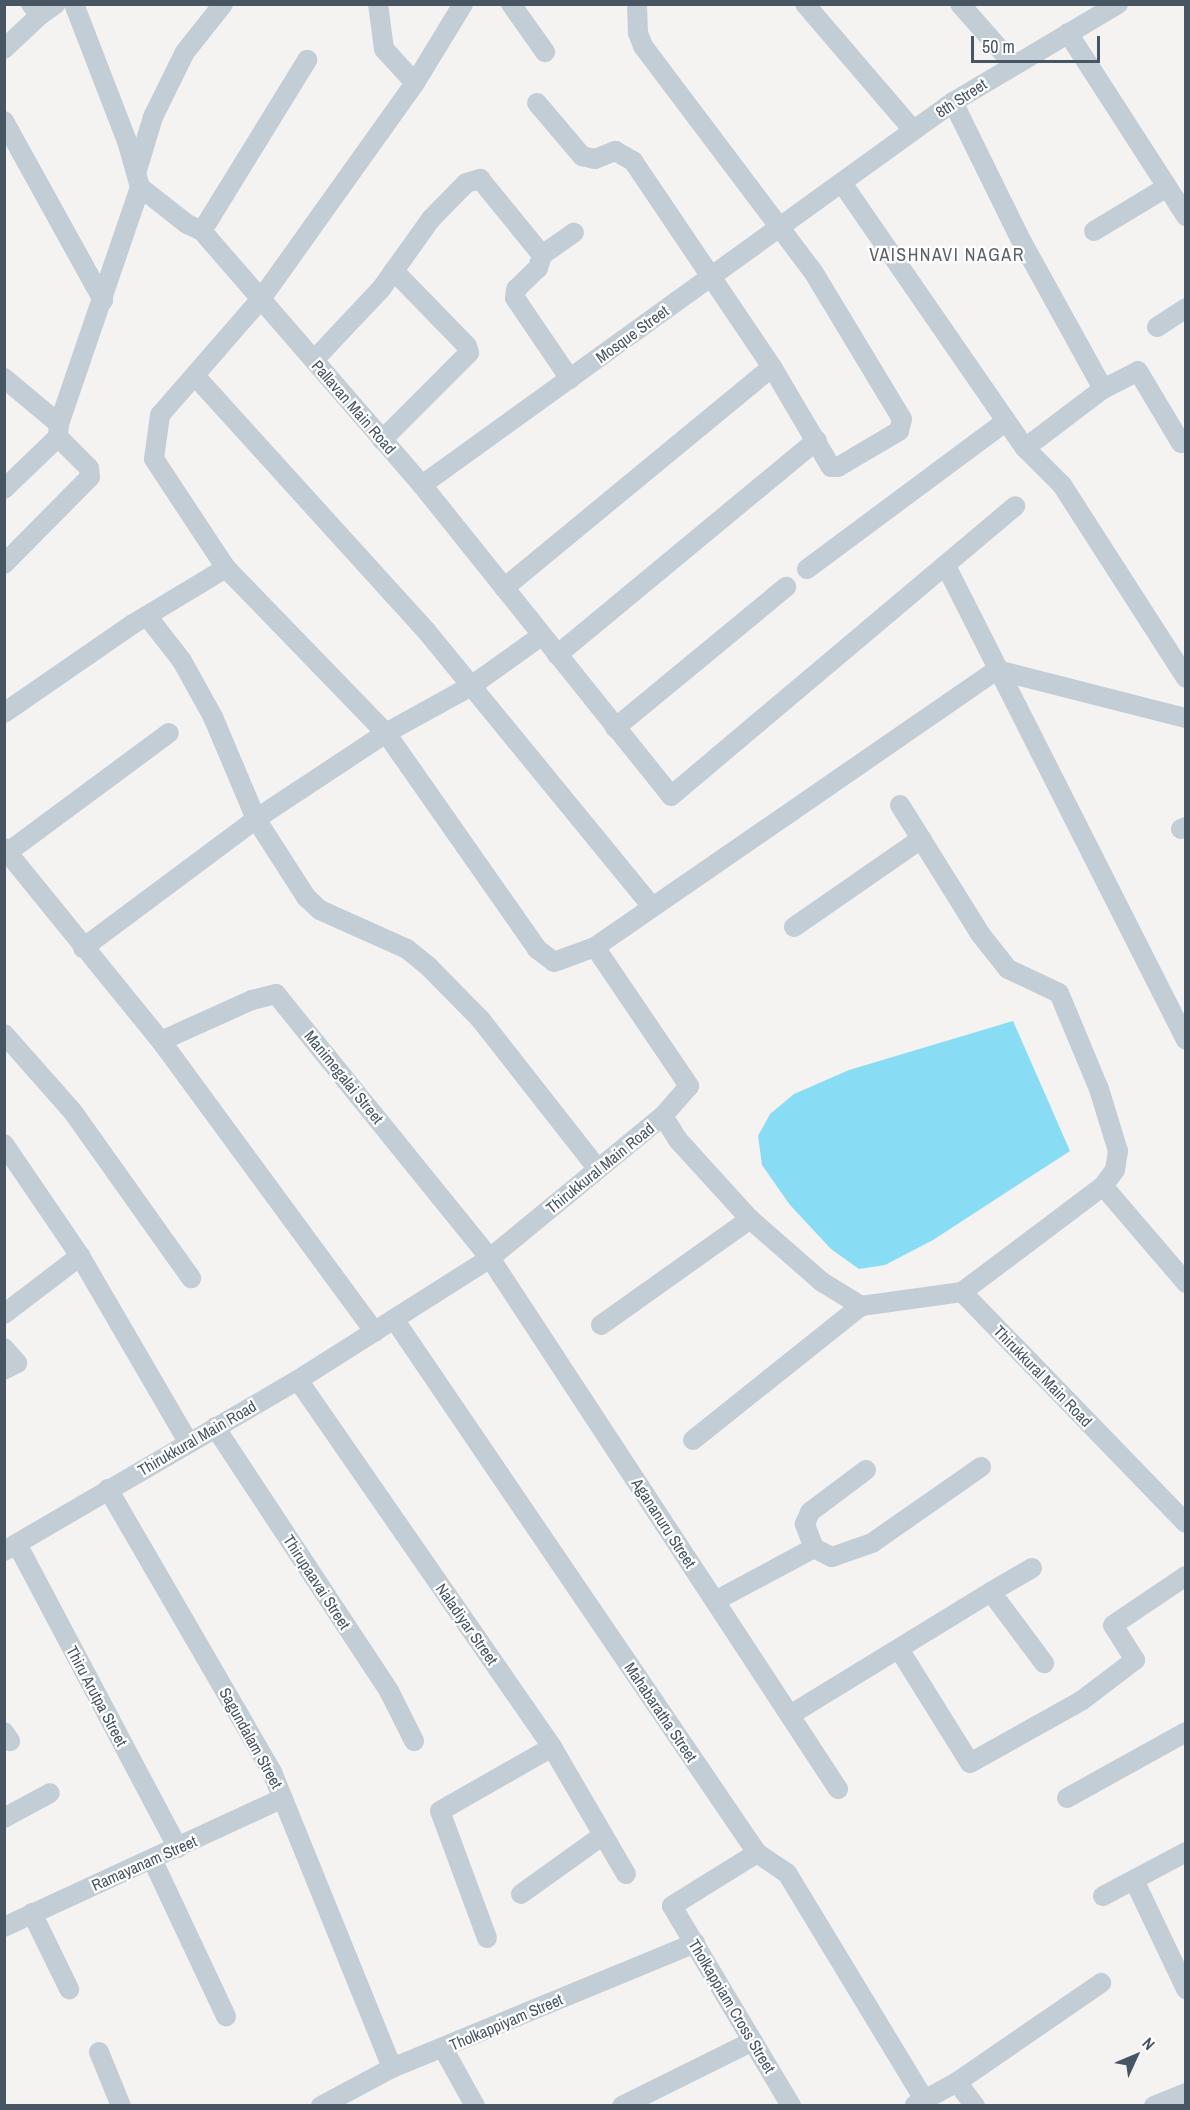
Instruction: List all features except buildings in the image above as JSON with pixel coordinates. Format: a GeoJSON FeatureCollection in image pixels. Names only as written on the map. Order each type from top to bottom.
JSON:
{"type":"FeatureCollection","features":[{"type":"Feature","properties":{"kind":"street"},"geometry":{"type":"LineString","coordinates":[[74,4],[139,178]]}},
{"type":"Feature","properties":{"kind":"street"},"geometry":{"type":"LineString","coordinates":[[4,489],[58,430],[103,300],[139,178],[153,117],[184,52],[224,4]]}},
{"type":"Feature","properties":{"kind":"street"},"geometry":{"type":"LineString","coordinates":[[464,4],[415,83],[260,300],[196,376],[159,415],[154,459],[226,568],[386,733],[537,949],[554,962],[595,946],[997,670],[1185,718]]}},
{"type":"Feature","properties":{"kind":"street"},"geometry":{"type":"LineString","coordinates":[[510,4],[544,52]]}},
{"type":"Feature","properties":{"kind":"street"},"geometry":{"type":"LineString","coordinates":[[537,104],[582,156],[595,159],[615,151],[633,161],[772,367],[817,440],[827,462],[838,467],[899,431],[902,419],[814,273],[643,46],[638,33],[637,4]]}},
{"type":"Feature","properties":{"kind":"street"},"geometry":{"type":"LineString","coordinates":[[805,4],[913,130]]}},
{"type":"Feature","properties":{"kind":"street"},"geometry":{"type":"LineString","coordinates":[[960,4],[1013,64]]}},
{"type":"Feature","properties":{"kind":"street"},"geometry":{"type":"LineString","coordinates":[[378,5],[384,49],[415,83]]}},
{"type":"Feature","properties":{"kind":"street","name":"8th Street"},"geometry":{"type":"LineString","coordinates":[[842,183],[953,102],[1111,6]]}},
{"type":"Feature","properties":{"kind":"street"},"geometry":{"type":"LineString","coordinates":[[4,49],[42,8]]}},
{"type":"Feature","properties":{"kind":"street"},"geometry":{"type":"LineString","coordinates":[[1068,33],[1185,216]]}},
{"type":"Feature","properties":{"kind":"street"},"geometry":{"type":"LineString","coordinates":[[202,231],[307,60]]}},
{"type":"Feature","properties":{"kind":"street"},"geometry":{"type":"LineString","coordinates":[[953,102],[1022,242],[1104,389]]}},
{"type":"Feature","properties":{"kind":"street"},"geometry":{"type":"LineString","coordinates":[[4,121],[103,300]]}},
{"type":"Feature","properties":{"kind":"street","name":"Pallavan Main Road"},"geometry":{"type":"LineString","coordinates":[[139,178],[187,224],[202,231],[422,485],[671,796],[946,566]]}},
{"type":"Feature","properties":{"kind":"street"},"geometry":{"type":"LineString","coordinates":[[314,360],[394,271],[431,219],[474,179],[486,183],[542,255]]}},
{"type":"Feature","properties":{"kind":"street"},"geometry":{"type":"LineString","coordinates":[[842,183],[1025,448],[1062,485],[1185,678]]}},
{"type":"Feature","properties":{"kind":"street","name":"Mosque Street"},"geometry":{"type":"LineString","coordinates":[[422,485],[842,183]]}},
{"type":"Feature","properties":{"kind":"street"},"geometry":{"type":"LineString","coordinates":[[1094,231],[1167,187]]}},
{"type":"Feature","properties":{"kind":"street"},"geometry":{"type":"LineString","coordinates":[[570,379],[515,298],[516,289],[538,268],[542,255],[574,233]]}},
{"type":"Feature","properties":{"kind":"street"},"geometry":{"type":"LineString","coordinates":[[382,440],[469,352],[394,271]]}},
{"type":"Feature","properties":{"kind":"street"},"geometry":{"type":"LineString","coordinates":[[1157,327],[1185,308]]}},
{"type":"Feature","properties":{"kind":"street"},"geometry":{"type":"LineString","coordinates":[[504,588],[772,367]]}},
{"type":"Feature","properties":{"kind":"street"},"geometry":{"type":"LineString","coordinates":[[1025,448],[1104,389],[1133,372],[1142,373],[1184,445]]}},
{"type":"Feature","properties":{"kind":"street"},"geometry":{"type":"LineString","coordinates":[[196,376],[428,633],[652,907]]}},
{"type":"Feature","properties":{"kind":"street"},"geometry":{"type":"LineString","coordinates":[[4,378],[58,430],[89,468],[90,477],[4,564]]}},
{"type":"Feature","properties":{"kind":"street"},"geometry":{"type":"LineString","coordinates":[[807,569],[1006,421]]}},
{"type":"Feature","properties":{"kind":"street"},"geometry":{"type":"LineString","coordinates":[[557,655],[817,440]]}},
{"type":"Feature","properties":{"kind":"street"},"geometry":{"type":"LineString","coordinates":[[1015,506],[946,566],[1185,1040]]}},
{"type":"Feature","properties":{"kind":"street"},"geometry":{"type":"LineString","coordinates":[[4,713],[147,616],[226,568]]}},
{"type":"Feature","properties":{"kind":"street"},"geometry":{"type":"LineString","coordinates":[[615,728],[786,587]]}},
{"type":"Feature","properties":{"kind":"street"},"geometry":{"type":"LineString","coordinates":[[147,616],[182,661],[213,717],[256,819],[290,878],[320,910],[407,949],[437,975],[481,1020],[598,1169]]}},
{"type":"Feature","properties":{"kind":"street"},"geometry":{"type":"LineString","coordinates":[[83,948],[256,819],[386,733],[471,686],[542,636]]}},
{"type":"Feature","properties":{"kind":"street"},"geometry":{"type":"LineString","coordinates":[[169,733],[6,850],[83,948],[161,1041],[375,1332]]}},
{"type":"Feature","properties":{"kind":"street"},"geometry":{"type":"LineString","coordinates":[[693,1440],[861,1306],[962,1292],[1103,1186],[1115,1170],[1118,1151],[1099,1089],[1059,993],[1008,969],[981,935],[900,805]]}},
{"type":"Feature","properties":{"kind":"street"},"geometry":{"type":"LineString","coordinates":[[794,927],[921,840]]}},
{"type":"Feature","properties":{"kind":"street"},"geometry":{"type":"LineString","coordinates":[[595,946],[689,1086],[663,1116]]}},
{"type":"Feature","properties":{"kind":"street","name":"Manimegalai Street"},"geometry":{"type":"LineString","coordinates":[[161,1041],[252,1000],[276,994],[490,1258]]}},
{"type":"Feature","properties":{"kind":"street"},"geometry":{"type":"LineString","coordinates":[[4,1034],[73,1112],[191,1278]]}},
{"type":"Feature","properties":{"kind":"street","name":"Thirukkural Main Road"},"geometry":{"type":"LineString","coordinates":[[11,1548],[108,1489],[298,1380],[490,1258],[663,1116],[678,1140],[750,1218],[822,1282],[861,1306]]}},
{"type":"Feature","properties":{"kind":"street"},"geometry":{"type":"LineString","coordinates":[[4,1144],[80,1256],[189,1443]]}},
{"type":"Feature","properties":{"kind":"street"},"geometry":{"type":"LineString","coordinates":[[1103,1186],[1185,1283]]}},
{"type":"Feature","properties":{"kind":"street"},"geometry":{"type":"LineString","coordinates":[[601,1325],[750,1218]]}},
{"type":"Feature","properties":{"kind":"street"},"geometry":{"type":"LineString","coordinates":[[4,1314],[80,1256]]}},
{"type":"Feature","properties":{"kind":"street","name":"Agananuru Street"},"geometry":{"type":"LineString","coordinates":[[490,1258],[838,1789]]}},
{"type":"Feature","properties":{"kind":"street","name":"Thirukkural Main Road"},"geometry":{"type":"LineString","coordinates":[[962,1292],[1185,1523]]}},
{"type":"Feature","properties":{"kind":"street","name":"Mahabaratha Street"},"geometry":{"type":"LineString","coordinates":[[394,1319],[757,1853],[787,1873],[919,2103]]}},
{"type":"Feature","properties":{"kind":"street"},"geometry":{"type":"LineString","coordinates":[[4,1348],[17,1363],[4,1370]]}},
{"type":"Feature","properties":{"kind":"street","name":"Naladiyar Street"},"geometry":{"type":"LineString","coordinates":[[298,1380],[552,1747],[626,1875]]}},
{"type":"Feature","properties":{"kind":"street","name":"Thirupaavai Street"},"geometry":{"type":"LineString","coordinates":[[215,1427],[388,1691],[414,1741]]}},
{"type":"Feature","properties":{"kind":"street"},"geometry":{"type":"LineString","coordinates":[[866,1470],[810,1512],[805,1524],[813,1548],[832,1557],[872,1543],[981,1467]]}},
{"type":"Feature","properties":{"kind":"street","name":"Sagundalam Street"},"geometry":{"type":"LineString","coordinates":[[108,1489],[272,1772],[392,2068]]}},
{"type":"Feature","properties":{"kind":"street","name":"Thiru Arutpa Street"},"geometry":{"type":"LineString","coordinates":[[11,1548],[178,1848]]}},
{"type":"Feature","properties":{"kind":"street"},"geometry":{"type":"LineString","coordinates":[[715,1601],[813,1548]]}},
{"type":"Feature","properties":{"kind":"street"},"geometry":{"type":"LineString","coordinates":[[790,1715],[1032,1568]]}},
{"type":"Feature","properties":{"kind":"street"},"geometry":{"type":"LineString","coordinates":[[899,1649],[970,1762],[1081,1701],[1135,1660],[1113,1624],[1185,1576]]}},
{"type":"Feature","properties":{"kind":"street"},"geometry":{"type":"LineString","coordinates":[[991,1592],[1044,1663]]}},
{"type":"Feature","properties":{"kind":"street"},"geometry":{"type":"LineString","coordinates":[[1066,1798],[1185,1732]]}},
{"type":"Feature","properties":{"kind":"street"},"geometry":{"type":"LineString","coordinates":[[487,1938],[440,1811],[552,1747]]}},
{"type":"Feature","properties":{"kind":"street"},"geometry":{"type":"LineString","coordinates":[[4,1818],[50,1793]]}},
{"type":"Feature","properties":{"kind":"street","name":"Ramayanam Street"},"geometry":{"type":"LineString","coordinates":[[4,1927],[283,1798]]}},
{"type":"Feature","properties":{"kind":"street"},"geometry":{"type":"LineString","coordinates":[[521,1894],[603,1835]]}},
{"type":"Feature","properties":{"kind":"street"},"geometry":{"type":"LineString","coordinates":[[1103,1896],[1185,1852]]}},
{"type":"Feature","properties":{"kind":"street","name":"Tholkappiam Cross Street"},"geometry":{"type":"LineString","coordinates":[[757,1853],[672,1906],[791,2106]]}},
{"type":"Feature","properties":{"kind":"street"},"geometry":{"type":"LineString","coordinates":[[152,1858],[226,2016]]}},
{"type":"Feature","properties":{"kind":"street"},"geometry":{"type":"LineString","coordinates":[[1134,1880],[1185,1989]]}},
{"type":"Feature","properties":{"kind":"street"},"geometry":{"type":"LineString","coordinates":[[32,1913],[69,1989]]}},
{"type":"Feature","properties":{"kind":"street","name":"Tholkappiyam Street"},"geometry":{"type":"LineString","coordinates":[[321,2106],[392,2068],[695,1943]]}},
{"type":"Feature","properties":{"kind":"street"},"geometry":{"type":"LineString","coordinates":[[919,2103],[957,2082],[1101,1983]]}},
{"type":"Feature","properties":{"kind":"street"},"geometry":{"type":"LineString","coordinates":[[622,2106],[753,2041]]}},
{"type":"Feature","properties":{"kind":"street"},"geometry":{"type":"LineString","coordinates":[[443,2048],[475,2106]]}},
{"type":"Feature","properties":{"kind":"street"},"geometry":{"type":"LineString","coordinates":[[99,2052],[121,2106]]}},
{"type":"Feature","properties":{"kind":"street"},"geometry":{"type":"LineString","coordinates":[[957,2082],[975,2106]]}},
{"type":"Feature","properties":{"kind":"street"},"geometry":{"type":"LineString","coordinates":[[1154,2106],[1185,2093]]}},
{"type":"Feature","properties":{"kind":"water"},"geometry":{"type":"Polygon","coordinates":[[[1013,1021],[1070,1151],[933,1240],[885,1265],[859,1269],[831,1249],[790,1205],[762,1165],[758,1136],[770,1114],[794,1094],[849,1070],[1013,1021]]]}},
{"type":"Feature","properties":{"kind":"district","name":"VAISHNAVI NAGAR"},"geometry":{"type":"Point","coordinates":[947,255]}}]}
